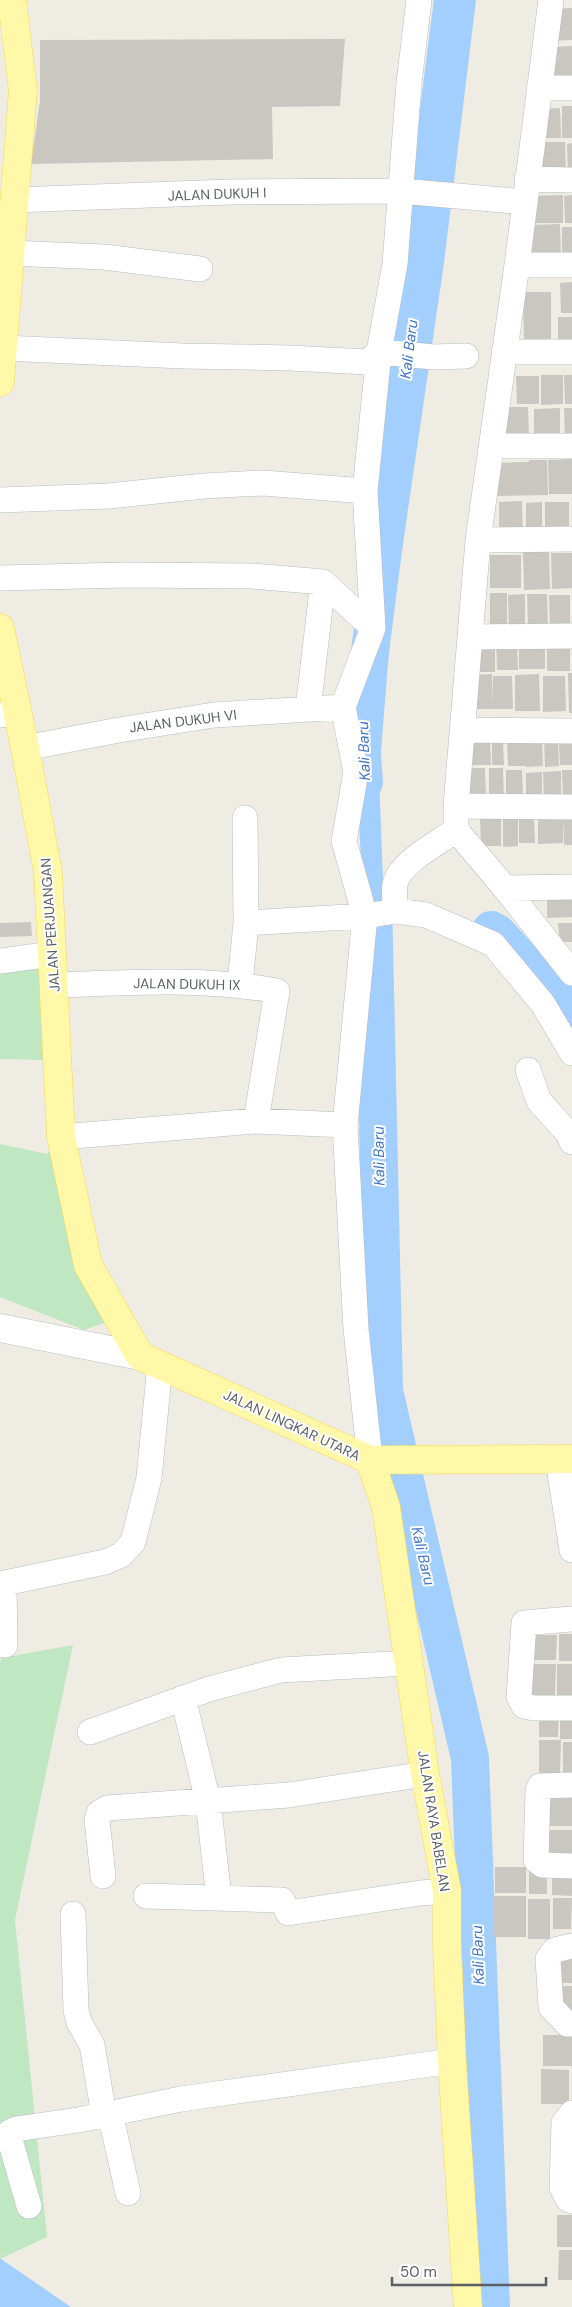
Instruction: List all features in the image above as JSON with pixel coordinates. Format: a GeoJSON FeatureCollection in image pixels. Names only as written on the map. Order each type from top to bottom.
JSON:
{"type":"FeatureCollection","features":[{"type":"Feature","properties":{"kind":"main road"},"geometry":{"type":"LineString","coordinates":[[0,382],[23,91],[12,0]]}},
{"type":"Feature","properties":{"kind":"main road","name":"JALAN PERJUANGAN"},"geometry":{"type":"LineString","coordinates":[[0,628],[9,714],[26,748],[48,872],[61,1137],[88,1265],[150,1360]]}},
{"type":"Feature","properties":{"kind":"main road","name":"JALAN LINGKAR UTARA"},"geometry":{"type":"LineString","coordinates":[[150,1360],[372,1460],[565,1459]]}},
{"type":"Feature","properties":{"kind":"main road","name":"JALAN RAYA BABELAN"},"geometry":{"type":"LineString","coordinates":[[372,1460],[386,1507],[425,1774],[447,1891],[446,1945],[468,2307]]}},
{"type":"Feature","properties":{"kind":"street"},"geometry":{"type":"LineString","coordinates":[[387,908],[344,840],[356,772],[343,707],[373,628],[365,491],[379,352],[395,264],[411,192],[409,83],[419,0]]}},
{"type":"Feature","properties":{"kind":"street"},"geometry":{"type":"LineString","coordinates":[[551,0],[517,266],[478,540],[456,806],[456,830],[505,888],[572,973]]}},
{"type":"Feature","properties":{"kind":"street"},"geometry":{"type":"LineString","coordinates":[[539,88],[572,88]]}},
{"type":"Feature","properties":{"kind":"street","name":"JALAN DUKUH I"},"geometry":{"type":"LineString","coordinates":[[14,200],[230,192],[411,192],[458,196],[526,191],[572,180]]}},
{"type":"Feature","properties":{"kind":"street"},"geometry":{"type":"LineString","coordinates":[[10,253],[104,257],[200,269]]}},
{"type":"Feature","properties":{"kind":"street"},"geometry":{"type":"LineString","coordinates":[[517,266],[572,265]]}},
{"type":"Feature","properties":{"kind":"street"},"geometry":{"type":"LineString","coordinates":[[3,348],[367,362],[379,352],[434,357],[466,356]]}},
{"type":"Feature","properties":{"kind":"street"},"geometry":{"type":"LineString","coordinates":[[504,352],[572,352]]}},
{"type":"Feature","properties":{"kind":"street"},"geometry":{"type":"LineString","coordinates":[[492,446],[572,446]]}},
{"type":"Feature","properties":{"kind":"street"},"geometry":{"type":"LineString","coordinates":[[0,500],[109,496],[204,486],[263,483],[365,491]]}},
{"type":"Feature","properties":{"kind":"street"},"geometry":{"type":"LineString","coordinates":[[478,540],[572,539]]}},
{"type":"Feature","properties":{"kind":"street"},"geometry":{"type":"LineString","coordinates":[[0,578],[125,575],[252,576],[323,582],[373,628]]}},
{"type":"Feature","properties":{"kind":"street"},"geometry":{"type":"LineString","coordinates":[[308,709],[323,582]]}},
{"type":"Feature","properties":{"kind":"street"},"geometry":{"type":"LineString","coordinates":[[471,637],[572,636]]}},
{"type":"Feature","properties":{"kind":"street","name":"JALAN DUKUH VI"},"geometry":{"type":"LineString","coordinates":[[26,748],[214,715],[343,707]]}},
{"type":"Feature","properties":{"kind":"street"},"geometry":{"type":"LineString","coordinates":[[463,730],[572,731]]}},
{"type":"Feature","properties":{"kind":"street"},"geometry":{"type":"LineString","coordinates":[[456,806],[572,807]]}},
{"type":"Feature","properties":{"kind":"street"},"geometry":{"type":"LineString","coordinates":[[240,984],[246,923],[245,818]]}},
{"type":"Feature","properties":{"kind":"street"},"geometry":{"type":"LineString","coordinates":[[372,1460],[356,1329],[345,1125],[387,908],[397,877],[410,863],[456,830]]}},
{"type":"Feature","properties":{"kind":"street"},"geometry":{"type":"LineString","coordinates":[[505,888],[572,888]]}},
{"type":"Feature","properties":{"kind":"street"},"geometry":{"type":"LineString","coordinates":[[246,923],[387,908],[426,915],[493,944],[543,1004],[572,1053]]}},
{"type":"Feature","properties":{"kind":"street"},"geometry":{"type":"LineString","coordinates":[[0,961],[52,954]]}},
{"type":"Feature","properties":{"kind":"street","name":"JALAN DUKUH IX"},"geometry":{"type":"LineString","coordinates":[[54,985],[153,982],[240,984],[277,991],[256,1121]]}},
{"type":"Feature","properties":{"kind":"street"},"geometry":{"type":"LineString","coordinates":[[528,1070],[539,1101],[567,1132],[572,1142]]}},
{"type":"Feature","properties":{"kind":"street"},"geometry":{"type":"LineString","coordinates":[[61,1137],[256,1121],[345,1125]]}},
{"type":"Feature","properties":{"kind":"street"},"geometry":{"type":"LineString","coordinates":[[0,1328],[150,1360],[149,1478],[133,1542],[121,1555],[105,1562],[2,1583],[5,1645]]}},
{"type":"Feature","properties":{"kind":"street"},"geometry":{"type":"LineString","coordinates":[[565,1459],[572,1550]]}},
{"type":"Feature","properties":{"kind":"street"},"geometry":{"type":"LineString","coordinates":[[572,1620],[524,1623],[519,1697],[524,1706],[534,1708],[572,1708]]}},
{"type":"Feature","properties":{"kind":"street"},"geometry":{"type":"LineString","coordinates":[[90,1732],[210,1689],[281,1670],[409,1663]]}},
{"type":"Feature","properties":{"kind":"street"},"geometry":{"type":"LineString","coordinates":[[183,1698],[208,1801],[220,1898]]}},
{"type":"Feature","properties":{"kind":"street"},"geometry":{"type":"LineString","coordinates":[[103,1876],[97,1820],[100,1813],[107,1808],[289,1795],[425,1774]]}},
{"type":"Feature","properties":{"kind":"street"},"geometry":{"type":"LineString","coordinates":[[572,1785],[540,1786],[538,1791],[536,1860],[542,1865],[572,1866]]}},
{"type":"Feature","properties":{"kind":"street"},"geometry":{"type":"LineString","coordinates":[[146,1896],[282,1900],[288,1913],[420,1892],[447,1891]]}},
{"type":"Feature","properties":{"kind":"street"},"geometry":{"type":"LineString","coordinates":[[74,1914],[76,2010],[78,2022],[92,2045],[107,2114],[128,2193]]}},
{"type":"Feature","properties":{"kind":"street"},"geometry":{"type":"LineString","coordinates":[[572,1946],[555,1950],[548,1959],[551,2007],[567,2024],[572,2024]]}},
{"type":"Feature","properties":{"kind":"street"},"geometry":{"type":"LineString","coordinates":[[29,2206],[10,2140],[10,2132],[16,2129],[107,2114],[181,2099],[452,2061]]}},
{"type":"Feature","properties":{"kind":"street"},"geometry":{"type":"LineString","coordinates":[[572,2113],[564,2123],[562,2188],[568,2199],[572,2201]]}},
{"type":"Feature","properties":{"kind":"green space"},"geometry":{"type":"Polygon","coordinates":[[[42,963],[46,1060],[0,1059],[0,969],[42,963]]]}},
{"type":"Feature","properties":{"kind":"green space"},"geometry":{"type":"Polygon","coordinates":[[[0,1144],[47,1154],[54,1145],[107,1322],[84,1330],[0,1297],[0,1144]]]}},
{"type":"Feature","properties":{"kind":"green space"},"geometry":{"type":"Polygon","coordinates":[[[73,1645],[15,1920],[47,2237],[0,2259],[0,1665],[1,1658],[73,1645]]]}},
{"type":"Feature","properties":{"kind":"water"},"geometry":{"type":"Polygon","coordinates":[[[452,0],[476,0],[444,263],[391,626],[379,776],[384,907],[364,911],[356,772],[373,628],[406,431],[452,0]]]}},
{"type":"Feature","properties":{"kind":"water"},"geometry":{"type":"Polygon","coordinates":[[[1,2259],[71,2307],[0,2307],[1,2259]]]}},
{"type":"Feature","properties":{"kind":"building"},"geometry":{"type":"Polygon","coordinates":[[[572,8],[572,40],[550,41],[550,9],[572,8]]]}},
{"type":"Feature","properties":{"kind":"building"},"geometry":{"type":"Polygon","coordinates":[[[345,39],[340,106],[272,107],[273,159],[31,164],[40,101],[40,40],[345,39]]]}},
{"type":"Feature","properties":{"kind":"building"},"geometry":{"type":"Polygon","coordinates":[[[572,46],[572,82],[551,83],[550,47],[572,46]]]}},
{"type":"Feature","properties":{"kind":"building"},"geometry":{"type":"Polygon","coordinates":[[[562,106],[572,106],[572,138],[562,138],[562,106]]]}},
{"type":"Feature","properties":{"kind":"building"},"geometry":{"type":"Polygon","coordinates":[[[560,108],[561,138],[539,138],[539,109],[560,108]]]}},
{"type":"Feature","properties":{"kind":"building"},"geometry":{"type":"Polygon","coordinates":[[[542,142],[565,142],[566,174],[542,175],[542,142]]]}},
{"type":"Feature","properties":{"kind":"building"},"geometry":{"type":"Polygon","coordinates":[[[572,143],[572,175],[568,176],[567,144],[572,143]]]}},
{"type":"Feature","properties":{"kind":"building"},"geometry":{"type":"Polygon","coordinates":[[[563,195],[563,223],[531,223],[531,196],[563,195]]]}},
{"type":"Feature","properties":{"kind":"building"},"geometry":{"type":"Polygon","coordinates":[[[572,195],[572,223],[565,223],[564,196],[572,195]]]}},
{"type":"Feature","properties":{"kind":"building"},"geometry":{"type":"Polygon","coordinates":[[[560,224],[561,261],[531,261],[530,225],[560,224]]]}},
{"type":"Feature","properties":{"kind":"building"},"geometry":{"type":"Polygon","coordinates":[[[562,227],[572,227],[572,260],[562,260],[562,227]]]}},
{"type":"Feature","properties":{"kind":"building"},"geometry":{"type":"Polygon","coordinates":[[[572,282],[572,313],[561,313],[560,283],[572,282]]]}},
{"type":"Feature","properties":{"kind":"building"},"geometry":{"type":"Polygon","coordinates":[[[523,292],[551,292],[551,345],[524,346],[523,292]]]}},
{"type":"Feature","properties":{"kind":"building"},"geometry":{"type":"Polygon","coordinates":[[[558,317],[572,317],[572,356],[558,357],[558,317]]]}},
{"type":"Feature","properties":{"kind":"building"},"geometry":{"type":"Polygon","coordinates":[[[541,375],[563,375],[563,404],[541,405],[541,375]]]}},
{"type":"Feature","properties":{"kind":"building"},"geometry":{"type":"Polygon","coordinates":[[[564,375],[572,375],[572,404],[565,404],[564,375]]]}},
{"type":"Feature","properties":{"kind":"building"},"geometry":{"type":"Polygon","coordinates":[[[516,376],[539,376],[539,404],[517,404],[516,376]]]}},
{"type":"Feature","properties":{"kind":"building"},"geometry":{"type":"Polygon","coordinates":[[[504,407],[528,407],[529,442],[505,443],[504,407]]]}},
{"type":"Feature","properties":{"kind":"building"},"geometry":{"type":"Polygon","coordinates":[[[560,408],[560,442],[534,443],[534,409],[560,408]]]}},
{"type":"Feature","properties":{"kind":"building"},"geometry":{"type":"Polygon","coordinates":[[[564,408],[572,408],[572,444],[565,444],[564,408]]]}},
{"type":"Feature","properties":{"kind":"building"},"geometry":{"type":"Polygon","coordinates":[[[572,459],[572,494],[549,494],[548,460],[572,459]]]}},
{"type":"Feature","properties":{"kind":"building"},"geometry":{"type":"Polygon","coordinates":[[[529,460],[547,460],[548,495],[494,496],[494,463],[529,462],[529,460]]]}},
{"type":"Feature","properties":{"kind":"building"},"geometry":{"type":"Polygon","coordinates":[[[522,501],[523,535],[499,536],[499,502],[522,501]]]}},
{"type":"Feature","properties":{"kind":"building"},"geometry":{"type":"Polygon","coordinates":[[[542,502],[542,536],[526,537],[526,503],[542,502]]]}},
{"type":"Feature","properties":{"kind":"building"},"geometry":{"type":"Polygon","coordinates":[[[545,502],[569,502],[569,535],[545,535],[545,502]]]}},
{"type":"Feature","properties":{"kind":"building"},"geometry":{"type":"Polygon","coordinates":[[[523,552],[549,552],[550,589],[524,590],[523,552]]]}},
{"type":"Feature","properties":{"kind":"building"},"geometry":{"type":"Polygon","coordinates":[[[551,553],[572,553],[572,588],[552,589],[551,553]]]}},
{"type":"Feature","properties":{"kind":"building"},"geometry":{"type":"Polygon","coordinates":[[[490,555],[521,555],[521,588],[490,588],[490,555]]]}},
{"type":"Feature","properties":{"kind":"building"},"geometry":{"type":"Polygon","coordinates":[[[490,593],[507,593],[507,630],[490,630],[490,593]]]}},
{"type":"Feature","properties":{"kind":"building"},"geometry":{"type":"Polygon","coordinates":[[[525,594],[525,631],[509,631],[508,595],[525,594]]]}},
{"type":"Feature","properties":{"kind":"building"},"geometry":{"type":"Polygon","coordinates":[[[527,594],[547,594],[548,627],[528,627],[527,594]]]}},
{"type":"Feature","properties":{"kind":"building"},"geometry":{"type":"Polygon","coordinates":[[[549,595],[570,595],[570,625],[550,625],[549,595]]]}},
{"type":"Feature","properties":{"kind":"building"},"geometry":{"type":"Polygon","coordinates":[[[496,641],[517,641],[518,670],[497,670],[496,641]]]}},
{"type":"Feature","properties":{"kind":"building"},"geometry":{"type":"Polygon","coordinates":[[[495,642],[495,672],[474,672],[473,643],[495,642]]]}},
{"type":"Feature","properties":{"kind":"building"},"geometry":{"type":"Polygon","coordinates":[[[519,642],[545,642],[545,669],[519,669],[519,642]]]}},
{"type":"Feature","properties":{"kind":"building"},"geometry":{"type":"Polygon","coordinates":[[[547,642],[570,642],[570,671],[547,671],[547,642]]]}},
{"type":"Feature","properties":{"kind":"building"},"geometry":{"type":"Polygon","coordinates":[[[568,673],[572,673],[572,713],[569,713],[568,673]]]}},
{"type":"Feature","properties":{"kind":"building"},"geometry":{"type":"Polygon","coordinates":[[[492,674],[493,703],[493,676],[512,676],[513,709],[474,709],[473,675],[492,674]]]}},
{"type":"Feature","properties":{"kind":"building"},"geometry":{"type":"Polygon","coordinates":[[[539,674],[540,711],[515,711],[515,675],[539,674]]]}},
{"type":"Feature","properties":{"kind":"building"},"geometry":{"type":"Polygon","coordinates":[[[543,676],[565,676],[566,711],[543,712],[543,676]]]}},
{"type":"Feature","properties":{"kind":"building"},"geometry":{"type":"Polygon","coordinates":[[[542,740],[543,766],[508,766],[507,741],[542,740]]]}},
{"type":"Feature","properties":{"kind":"building"},"geometry":{"type":"Polygon","coordinates":[[[544,740],[558,740],[559,766],[545,767],[544,740]]]}},
{"type":"Feature","properties":{"kind":"building"},"geometry":{"type":"Polygon","coordinates":[[[572,740],[572,765],[560,765],[559,741],[572,740]]]}},
{"type":"Feature","properties":{"kind":"building"},"geometry":{"type":"Polygon","coordinates":[[[490,742],[491,765],[468,765],[467,743],[490,742]]]}},
{"type":"Feature","properties":{"kind":"building"},"geometry":{"type":"Polygon","coordinates":[[[492,742],[503,742],[504,765],[492,765],[492,742]]]}},
{"type":"Feature","properties":{"kind":"building"},"geometry":{"type":"Polygon","coordinates":[[[467,768],[485,768],[486,797],[468,797],[467,768]]]}},
{"type":"Feature","properties":{"kind":"building"},"geometry":{"type":"Polygon","coordinates":[[[489,768],[503,768],[504,799],[489,800],[489,768]]]}},
{"type":"Feature","properties":{"kind":"building"},"geometry":{"type":"Polygon","coordinates":[[[506,770],[522,770],[523,797],[506,797],[506,770]]]}},
{"type":"Feature","properties":{"kind":"building"},"geometry":{"type":"Polygon","coordinates":[[[562,770],[572,770],[572,802],[563,802],[562,770]]]}},
{"type":"Feature","properties":{"kind":"building"},"geometry":{"type":"Polygon","coordinates":[[[561,771],[561,802],[544,802],[543,772],[561,771]]]}},
{"type":"Feature","properties":{"kind":"building"},"geometry":{"type":"Polygon","coordinates":[[[542,772],[542,798],[526,799],[526,773],[542,772]]]}},
{"type":"Feature","properties":{"kind":"building"},"geometry":{"type":"Polygon","coordinates":[[[563,813],[563,843],[538,844],[538,814],[563,813]]]}},
{"type":"Feature","properties":{"kind":"building"},"geometry":{"type":"Polygon","coordinates":[[[563,813],[572,813],[572,845],[564,845],[563,813]]]}},
{"type":"Feature","properties":{"kind":"building"},"geometry":{"type":"Polygon","coordinates":[[[501,817],[501,846],[481,846],[480,818],[501,817]]]}},
{"type":"Feature","properties":{"kind":"building"},"geometry":{"type":"Polygon","coordinates":[[[503,817],[518,817],[518,846],[503,847],[503,817]]]}},
{"type":"Feature","properties":{"kind":"building"},"geometry":{"type":"Polygon","coordinates":[[[519,817],[534,817],[535,843],[519,843],[519,817]]]}},
{"type":"Feature","properties":{"kind":"building"},"geometry":{"type":"Polygon","coordinates":[[[572,896],[572,917],[547,918],[547,897],[572,896]]]}},
{"type":"Feature","properties":{"kind":"building"},"geometry":{"type":"Polygon","coordinates":[[[31,922],[32,936],[0,937],[0,923],[31,922]]]}},
{"type":"Feature","properties":{"kind":"building"},"geometry":{"type":"Polygon","coordinates":[[[558,923],[572,923],[572,942],[560,942],[558,923]]]}},
{"type":"Feature","properties":{"kind":"building"},"geometry":{"type":"Polygon","coordinates":[[[559,1634],[572,1634],[572,1661],[559,1661],[559,1634]]]}},
{"type":"Feature","properties":{"kind":"building"},"geometry":{"type":"Polygon","coordinates":[[[532,1635],[557,1635],[556,1660],[531,1660],[532,1635]]]}},
{"type":"Feature","properties":{"kind":"building"},"geometry":{"type":"Polygon","coordinates":[[[531,1664],[556,1664],[555,1695],[531,1695],[531,1664]]]}},
{"type":"Feature","properties":{"kind":"building"},"geometry":{"type":"Polygon","coordinates":[[[557,1664],[572,1664],[572,1696],[557,1696],[557,1664]]]}},
{"type":"Feature","properties":{"kind":"building"},"geometry":{"type":"Polygon","coordinates":[[[539,1709],[559,1709],[558,1737],[539,1737],[539,1709]]]}},
{"type":"Feature","properties":{"kind":"building"},"geometry":{"type":"Polygon","coordinates":[[[560,1710],[572,1710],[572,1739],[560,1739],[560,1710]]]}},
{"type":"Feature","properties":{"kind":"building"},"geometry":{"type":"Polygon","coordinates":[[[539,1740],[561,1740],[560,1773],[539,1773],[539,1740]]]}},
{"type":"Feature","properties":{"kind":"building"},"geometry":{"type":"Polygon","coordinates":[[[563,1742],[572,1742],[572,1774],[563,1774],[563,1742]]]}},
{"type":"Feature","properties":{"kind":"building"},"geometry":{"type":"Polygon","coordinates":[[[541,1792],[572,1792],[572,1826],[540,1826],[541,1792]]]}},
{"type":"Feature","properties":{"kind":"building"},"geometry":{"type":"Polygon","coordinates":[[[546,1830],[572,1830],[572,1856],[546,1856],[546,1830]]]}},
{"type":"Feature","properties":{"kind":"building"},"geometry":{"type":"Polygon","coordinates":[[[495,1867],[526,1867],[526,1893],[495,1893],[495,1867]]]}},
{"type":"Feature","properties":{"kind":"building"},"geometry":{"type":"Polygon","coordinates":[[[552,1867],[572,1867],[572,1896],[552,1895],[552,1867]]]}},
{"type":"Feature","properties":{"kind":"building"},"geometry":{"type":"Polygon","coordinates":[[[529,1868],[547,1868],[547,1894],[529,1894],[529,1868]]]}},
{"type":"Feature","properties":{"kind":"building"},"geometry":{"type":"Polygon","coordinates":[[[493,1896],[526,1896],[526,1937],[493,1937],[493,1896]]]}},
{"type":"Feature","properties":{"kind":"building"},"geometry":{"type":"Polygon","coordinates":[[[553,1898],[572,1898],[571,1929],[553,1929],[553,1898]]]}},
{"type":"Feature","properties":{"kind":"building"},"geometry":{"type":"Polygon","coordinates":[[[528,1899],[550,1899],[550,1939],[528,1939],[528,1899]]]}},
{"type":"Feature","properties":{"kind":"building"},"geometry":{"type":"Polygon","coordinates":[[[561,1954],[572,1954],[572,1983],[561,1983],[561,1954]]]}},
{"type":"Feature","properties":{"kind":"building"},"geometry":{"type":"Polygon","coordinates":[[[559,1986],[572,1986],[572,2016],[559,2016],[559,1986]]]}},
{"type":"Feature","properties":{"kind":"building"},"geometry":{"type":"Polygon","coordinates":[[[543,2035],[572,2035],[572,2066],[543,2066],[543,2035]]]}},
{"type":"Feature","properties":{"kind":"building"},"geometry":{"type":"Polygon","coordinates":[[[541,2069],[569,2070],[569,2104],[541,2104],[541,2069]]]}},
{"type":"Feature","properties":{"kind":"building"},"geometry":{"type":"Polygon","coordinates":[[[557,2215],[572,2215],[572,2247],[557,2247],[557,2215]]]}},
{"type":"Feature","properties":{"kind":"building"},"geometry":{"type":"Polygon","coordinates":[[[559,2250],[572,2250],[572,2280],[558,2280],[559,2250]]]}},
{"type":"Feature","properties":{"kind":"waterway","name":"Kali Baru"},"geometry":{"type":"LineString","coordinates":[[364,782],[360,730],[453,0]]}},
{"type":"Feature","properties":{"kind":"waterway","name":"Kali Baru"},"geometry":{"type":"LineString","coordinates":[[373,899],[384,1391],[470,1758],[491,2307]]}},
{"type":"Feature","properties":{"kind":"waterway"},"geometry":{"type":"LineString","coordinates":[[491,930],[497,933],[572,1015]]}}]}
